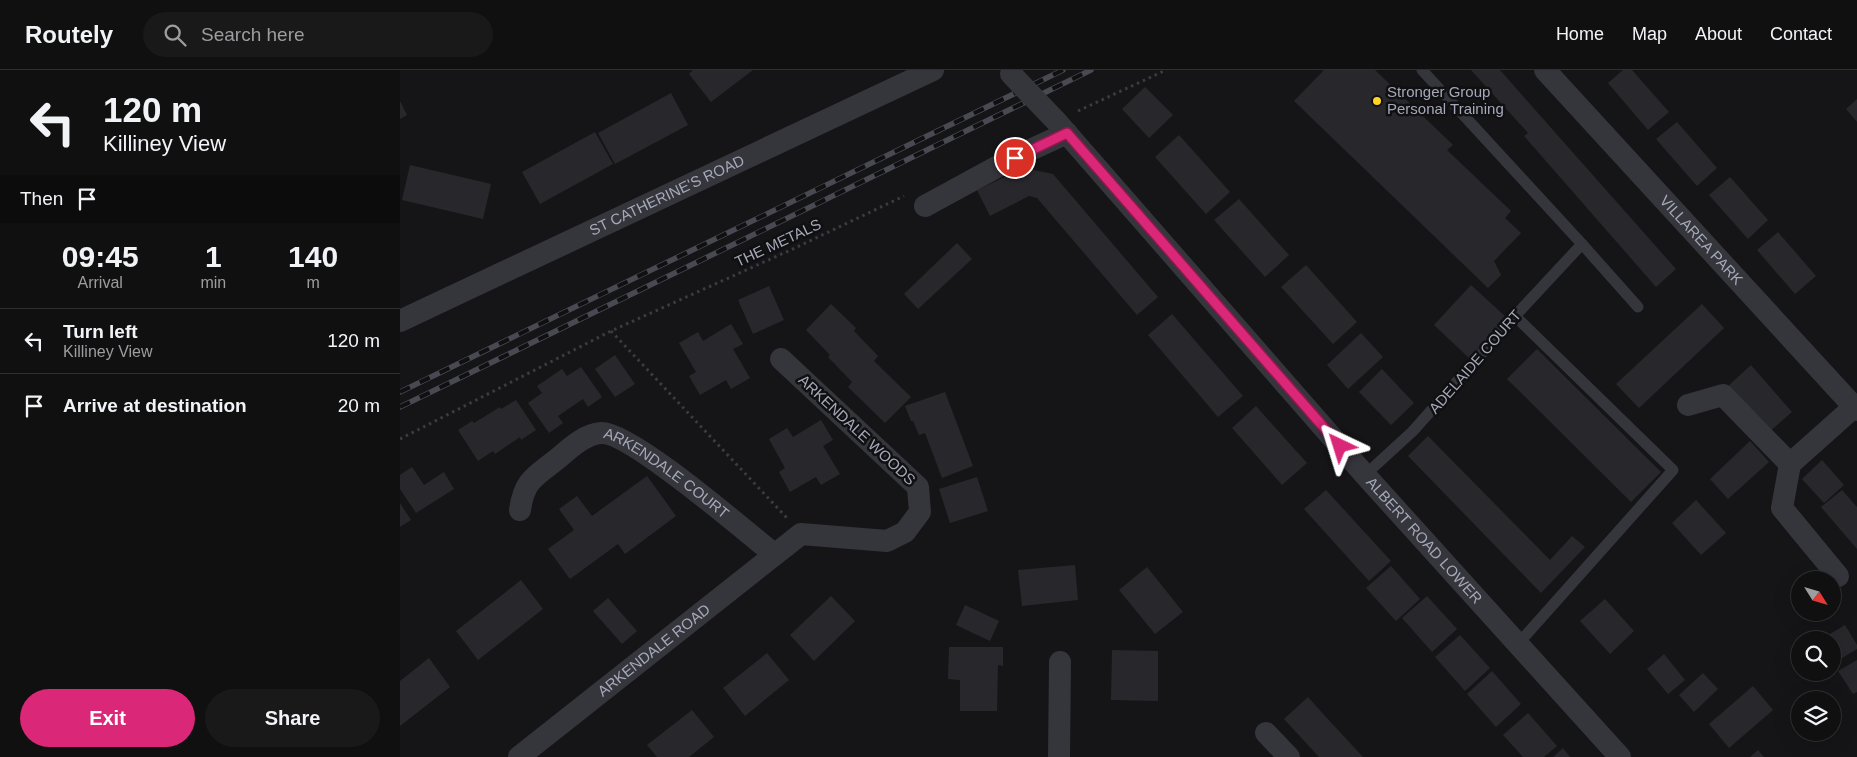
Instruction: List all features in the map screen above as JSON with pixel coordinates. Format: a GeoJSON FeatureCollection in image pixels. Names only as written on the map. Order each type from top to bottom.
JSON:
{"type":"FeatureCollection","features":[{"type":"Feature","properties":{"kind":"street","name":"ST CATHERINE'S ROAD"},"geometry":{"type":"LineString","coordinates":[[400,321],[933,70]]}},
{"type":"Feature","properties":{"kind":"street","name":"VILLAREA PARK"},"geometry":{"type":"LineString","coordinates":[[1545,70],[1856,408]]}},
{"type":"Feature","properties":{"kind":"street","name":"ALBERT ROAD LOWER"},"geometry":{"type":"LineString","coordinates":[[1009,72],[1061,127],[1365,475],[1620,757]]}},
{"type":"Feature","properties":{"kind":"street"},"geometry":{"type":"LineString","coordinates":[[916,200],[1015,158],[1061,127]]}},
{"type":"Feature","properties":{"kind":"street","name":"ARKENDALE WOODS"},"geometry":{"type":"LineString","coordinates":[[781,359],[918,487],[920,512],[905,532],[887,541],[788,543]]}},
{"type":"Feature","properties":{"kind":"street"},"geometry":{"type":"LineString","coordinates":[[1688,405],[1723,395],[1790,464]]}},
{"type":"Feature","properties":{"kind":"street"},"geometry":{"type":"LineString","coordinates":[[1834,571],[1782,508],[1790,464],[1856,408]]}},
{"type":"Feature","properties":{"kind":"street","name":"ARKENDALE COURT"},"geometry":{"type":"LineString","coordinates":[[520,510],[522,494],[528,483],[584,438],[601,433],[618,436],[788,543]]}},
{"type":"Feature","properties":{"kind":"street","name":"ARKENDALE ROAD"},"geometry":{"type":"LineString","coordinates":[[519,757],[788,543]]}},
{"type":"Feature","properties":{"kind":"street"},"geometry":{"type":"LineString","coordinates":[[1059,757],[1060,662]]}},
{"type":"Feature","properties":{"kind":"street"},"geometry":{"type":"LineString","coordinates":[[1266,733],[1289,757]]}},
{"type":"Feature","properties":{"kind":"lane"},"geometry":{"type":"LineString","coordinates":[[1422,70],[1638,307]]}},
{"type":"Feature","properties":{"kind":"lane","name":"ADELAIDE COURT"},"geometry":{"type":"LineString","coordinates":[[1365,475],[1414,431],[1515,316],[1582,244]]}},
{"type":"Feature","properties":{"kind":"lane"},"geometry":{"type":"LineString","coordinates":[[1515,316],[1673,470],[1517,645]]}},
{"type":"Feature","properties":{"kind":"path"},"geometry":{"type":"LineString","coordinates":[[1061,127],[1166,70]]}},
{"type":"Feature","properties":{"kind":"path","name":"THE METALS"},"geometry":{"type":"LineString","coordinates":[[400,439],[611,331],[796,248],[916,200]]}},
{"type":"Feature","properties":{"kind":"path"},"geometry":{"type":"LineString","coordinates":[[611,331],[788,543]]}},
{"type":"Feature","properties":{"kind":"building"},"geometry":{"type":"Polygon","coordinates":[[[693,70],[753,70],[711,102],[689,74],[693,70]]]}},
{"type":"Feature","properties":{"kind":"building"},"geometry":{"type":"Polygon","coordinates":[[[1324,70],[1375,70],[1453,145],[1447,150],[1511,211],[1505,218],[1521,233],[1494,261],[1501,275],[1488,288],[1294,101],[1324,70]]]}},
{"type":"Feature","properties":{"kind":"building"},"geometry":{"type":"Polygon","coordinates":[[[1471,70],[1500,70],[1676,269],[1656,287],[1524,136],[1528,133],[1471,70]]]}},
{"type":"Feature","properties":{"kind":"building"},"geometry":{"type":"Polygon","coordinates":[[[1623,70],[1632,70],[1669,112],[1648,130],[1608,83],[1623,70]]]}},
{"type":"Feature","properties":{"kind":"building"},"geometry":{"type":"Polygon","coordinates":[[[1145,87],[1173,115],[1149,138],[1122,109],[1145,87]]]}},
{"type":"Feature","properties":{"kind":"building"},"geometry":{"type":"Polygon","coordinates":[[[671,93],[688,125],[615,164],[598,133],[671,93]]]}},
{"type":"Feature","properties":{"kind":"building"},"geometry":{"type":"Polygon","coordinates":[[[1857,99],[1857,122],[1846,109],[1857,99]]]}},
{"type":"Feature","properties":{"kind":"building"},"geometry":{"type":"Polygon","coordinates":[[[400,101],[407,115],[400,119],[400,101]]]}},
{"type":"Feature","properties":{"kind":"building"},"geometry":{"type":"Polygon","coordinates":[[[1677,122],[1717,168],[1697,186],[1656,139],[1677,122]]]}},
{"type":"Feature","properties":{"kind":"building"},"geometry":{"type":"Polygon","coordinates":[[[595,132],[613,164],[540,204],[522,172],[595,132]]]}},
{"type":"Feature","properties":{"kind":"building"},"geometry":{"type":"Polygon","coordinates":[[[1179,135],[1230,192],[1206,214],[1155,157],[1179,135]]]}},
{"type":"Feature","properties":{"kind":"building"},"geometry":{"type":"Polygon","coordinates":[[[410,165],[491,184],[483,219],[402,200],[410,165]]]}},
{"type":"Feature","properties":{"kind":"building"},"geometry":{"type":"Polygon","coordinates":[[[1024,168],[1053,174],[1158,297],[1137,315],[1037,198],[1029,196],[990,216],[977,190],[1024,168]]]}},
{"type":"Feature","properties":{"kind":"building"},"geometry":{"type":"Polygon","coordinates":[[[1730,177],[1768,220],[1748,239],[1709,195],[1730,177]]]}},
{"type":"Feature","properties":{"kind":"building"},"geometry":{"type":"Polygon","coordinates":[[[1239,199],[1289,255],[1265,277],[1214,220],[1239,199]]]}},
{"type":"Feature","properties":{"kind":"building"},"geometry":{"type":"Polygon","coordinates":[[[1778,232],[1816,276],[1795,294],[1757,250],[1778,232]]]}},
{"type":"Feature","properties":{"kind":"building"},"geometry":{"type":"Polygon","coordinates":[[[957,243],[972,259],[918,309],[904,294],[957,243]]]}},
{"type":"Feature","properties":{"kind":"building"},"geometry":{"type":"Polygon","coordinates":[[[1306,265],[1357,322],[1333,344],[1281,287],[1306,265]]]}},
{"type":"Feature","properties":{"kind":"building"},"geometry":{"type":"Polygon","coordinates":[[[1471,285],[1507,318],[1469,358],[1434,325],[1471,285]]]}},
{"type":"Feature","properties":{"kind":"building"},"geometry":{"type":"Polygon","coordinates":[[[769,286],[784,320],[753,334],[738,300],[769,286]]]}},
{"type":"Feature","properties":{"kind":"building"},"geometry":{"type":"Polygon","coordinates":[[[831,304],[856,328],[854,331],[878,356],[874,361],[911,397],[885,423],[848,387],[852,382],[806,330],[831,304]]]}},
{"type":"Feature","properties":{"kind":"building"},"geometry":{"type":"Polygon","coordinates":[[[1702,304],[1724,328],[1639,408],[1616,384],[1702,304]]]}},
{"type":"Feature","properties":{"kind":"building"},"geometry":{"type":"Polygon","coordinates":[[[1172,314],[1243,396],[1218,417],[1148,335],[1172,314]]]}},
{"type":"Feature","properties":{"kind":"building"},"geometry":{"type":"Polygon","coordinates":[[[731,324],[743,344],[733,349],[750,378],[731,389],[726,380],[700,395],[689,376],[696,372],[679,343],[698,332],[703,341],[731,324]]]}},
{"type":"Feature","properties":{"kind":"building"},"geometry":{"type":"Polygon","coordinates":[[[1361,333],[1383,357],[1348,389],[1327,365],[1361,333]]]}},
{"type":"Feature","properties":{"kind":"building"},"geometry":{"type":"Polygon","coordinates":[[[1537,349],[1661,472],[1631,502],[1507,379],[1537,349]]]}},
{"type":"Feature","properties":{"kind":"building"},"geometry":{"type":"Polygon","coordinates":[[[615,355],[635,384],[615,397],[595,369],[615,355]]]}},
{"type":"Feature","properties":{"kind":"building"},"geometry":{"type":"Polygon","coordinates":[[[1751,365],[1792,412],[1768,433],[1728,386],[1751,365]]]}},
{"type":"Feature","properties":{"kind":"building"},"geometry":{"type":"Polygon","coordinates":[[[581,367],[602,397],[588,407],[583,399],[558,416],[563,423],[549,433],[528,403],[542,393],[537,386],[562,369],[567,376],[581,367]]]}},
{"type":"Feature","properties":{"kind":"building"},"geometry":{"type":"Polygon","coordinates":[[[1382,369],[1414,403],[1391,425],[1359,392],[1382,369]]]}},
{"type":"Feature","properties":{"kind":"building"},"geometry":{"type":"Polygon","coordinates":[[[945,392],[973,466],[942,478],[925,433],[919,435],[905,406],[945,392]]]}},
{"type":"Feature","properties":{"kind":"building"},"geometry":{"type":"Polygon","coordinates":[[[516,400],[536,430],[521,440],[520,437],[495,454],[493,451],[478,461],[458,430],[472,421],[474,423],[500,407],[501,409],[516,400]]]}},
{"type":"Feature","properties":{"kind":"building"},"geometry":{"type":"Polygon","coordinates":[[[1256,406],[1307,463],[1282,485],[1232,428],[1256,406]]]}},
{"type":"Feature","properties":{"kind":"building"},"geometry":{"type":"Polygon","coordinates":[[[821,420],[833,440],[823,446],[840,474],[821,485],[816,477],[790,492],[779,472],[785,468],[769,439],[787,428],[793,437],[821,420]]]}},
{"type":"Feature","properties":{"kind":"building"},"geometry":{"type":"Polygon","coordinates":[[[1428,436],[1550,560],[1572,536],[1585,547],[1541,593],[1408,456],[1428,436]]]}},
{"type":"Feature","properties":{"kind":"building"},"geometry":{"type":"Polygon","coordinates":[[[1750,441],[1769,462],[1728,499],[1710,479],[1750,441]]]}},
{"type":"Feature","properties":{"kind":"building"},"geometry":{"type":"Polygon","coordinates":[[[1822,460],[1844,485],[1824,503],[1802,479],[1822,460]]]}},
{"type":"Feature","properties":{"kind":"building"},"geometry":{"type":"Polygon","coordinates":[[[412,467],[424,485],[444,472],[454,489],[416,513],[400,489],[400,475],[412,467]]]}},
{"type":"Feature","properties":{"kind":"building"},"geometry":{"type":"Polygon","coordinates":[[[647,476],[676,516],[625,554],[618,544],[570,579],[548,549],[574,530],[559,509],[577,496],[592,516],[647,476]]]}},
{"type":"Feature","properties":{"kind":"building"},"geometry":{"type":"Polygon","coordinates":[[[977,477],[988,511],[950,523],[939,489],[977,477]]]}},
{"type":"Feature","properties":{"kind":"building"},"geometry":{"type":"Polygon","coordinates":[[[1326,490],[1391,561],[1369,581],[1304,509],[1326,490]]]}},
{"type":"Feature","properties":{"kind":"building"},"geometry":{"type":"Polygon","coordinates":[[[1842,490],[1857,507],[1857,549],[1821,507],[1842,490]]]}},
{"type":"Feature","properties":{"kind":"building"},"geometry":{"type":"Polygon","coordinates":[[[1696,500],[1726,533],[1701,555],[1672,523],[1696,500]]]}},
{"type":"Feature","properties":{"kind":"building"},"geometry":{"type":"Polygon","coordinates":[[[400,503],[411,520],[400,527],[400,503]]]}},
{"type":"Feature","properties":{"kind":"building"},"geometry":{"type":"Polygon","coordinates":[[[1075,565],[1078,600],[1022,606],[1018,570],[1075,565]]]}},
{"type":"Feature","properties":{"kind":"building"},"geometry":{"type":"Polygon","coordinates":[[[1391,566],[1420,599],[1396,621],[1366,588],[1391,566]]]}},
{"type":"Feature","properties":{"kind":"building"},"geometry":{"type":"Polygon","coordinates":[[[1147,567],[1183,612],[1155,634],[1119,590],[1147,567]]]}},
{"type":"Feature","properties":{"kind":"building"},"geometry":{"type":"Polygon","coordinates":[[[521,580],[543,609],[478,660],[456,631],[521,580]]]}},
{"type":"Feature","properties":{"kind":"building"},"geometry":{"type":"Polygon","coordinates":[[[831,596],[855,621],[814,661],[790,635],[831,596]]]}},
{"type":"Feature","properties":{"kind":"building"},"geometry":{"type":"Polygon","coordinates":[[[1427,596],[1457,629],[1432,652],[1402,618],[1427,596]]]}},
{"type":"Feature","properties":{"kind":"building"},"geometry":{"type":"Polygon","coordinates":[[[608,598],[637,631],[622,644],[593,611],[608,598]]]}},
{"type":"Feature","properties":{"kind":"building"},"geometry":{"type":"Polygon","coordinates":[[[1605,599],[1634,631],[1610,654],[1580,621],[1605,599]]]}},
{"type":"Feature","properties":{"kind":"building"},"geometry":{"type":"Polygon","coordinates":[[[965,605],[999,621],[990,641],[956,625],[965,605]]]}},
{"type":"Feature","properties":{"kind":"building"},"geometry":{"type":"Polygon","coordinates":[[[1845,625],[1857,645],[1857,649],[1841,659],[1841,631],[1835,631],[1845,625]]]}},
{"type":"Feature","properties":{"kind":"building"},"geometry":{"type":"Polygon","coordinates":[[[1460,635],[1490,668],[1465,691],[1435,657],[1460,635]]]}},
{"type":"Feature","properties":{"kind":"building"},"geometry":{"type":"Polygon","coordinates":[[[949,647],[1003,647],[1003,666],[998,665],[997,711],[960,711],[960,680],[948,679],[949,647]]]}},
{"type":"Feature","properties":{"kind":"building"},"geometry":{"type":"Polygon","coordinates":[[[1112,650],[1158,651],[1158,701],[1111,700],[1112,650]]]}},
{"type":"Feature","properties":{"kind":"building"},"geometry":{"type":"Polygon","coordinates":[[[767,653],[789,680],[745,716],[723,688],[767,653]]]}},
{"type":"Feature","properties":{"kind":"building"},"geometry":{"type":"Polygon","coordinates":[[[1664,654],[1685,680],[1668,694],[1647,669],[1664,654]]]}},
{"type":"Feature","properties":{"kind":"building"},"geometry":{"type":"Polygon","coordinates":[[[429,658],[450,687],[400,726],[400,681],[429,658]]]}},
{"type":"Feature","properties":{"kind":"building"},"geometry":{"type":"Polygon","coordinates":[[[1857,660],[1857,692],[1853,694],[1841,676],[1841,669],[1857,660]]]}},
{"type":"Feature","properties":{"kind":"building"},"geometry":{"type":"Polygon","coordinates":[[[1492,671],[1521,704],[1496,727],[1467,694],[1492,671]]]}},
{"type":"Feature","properties":{"kind":"building"},"geometry":{"type":"Polygon","coordinates":[[[1703,673],[1718,689],[1694,712],[1679,695],[1703,673]]]}},
{"type":"Feature","properties":{"kind":"building"},"geometry":{"type":"Polygon","coordinates":[[[1753,686],[1773,710],[1729,748],[1709,724],[1753,686]]]}},
{"type":"Feature","properties":{"kind":"building"},"geometry":{"type":"Polygon","coordinates":[[[1308,697],[1363,757],[1319,757],[1284,719],[1308,697]]]}},
{"type":"Feature","properties":{"kind":"building"},"geometry":{"type":"Polygon","coordinates":[[[692,710],[714,737],[689,757],[657,757],[647,745],[692,710]]]}},
{"type":"Feature","properties":{"kind":"building"},"geometry":{"type":"Polygon","coordinates":[[[1528,713],[1557,746],[1544,757],[1523,757],[1503,735],[1528,713]]]}},
{"type":"Feature","properties":{"kind":"building"},"geometry":{"type":"Polygon","coordinates":[[[1563,748],[1570,757],[1553,757],[1563,748]]]}},
{"type":"Feature","properties":{"kind":"building"},"geometry":{"type":"Polygon","coordinates":[[[1758,750],[1764,757],[1750,757],[1758,750]]]}},
{"type":"Feature","properties":{"kind":"railway"},"geometry":{"type":"LineString","coordinates":[[400,392],[1063,70]]}},
{"type":"Feature","properties":{"kind":"railway"},"geometry":{"type":"LineString","coordinates":[[400,407],[1091,70]]}},
{"type":"Feature","properties":{"kind":"place","name":"Stronger Group Personal Training"},"geometry":{"type":"Point","coordinates":[1377,101]}},
{"type":"Feature","properties":{"kind":"route"},"geometry":{"type":"LineString","coordinates":[[1015,158],[1067,133],[1340,446]]}}]}
